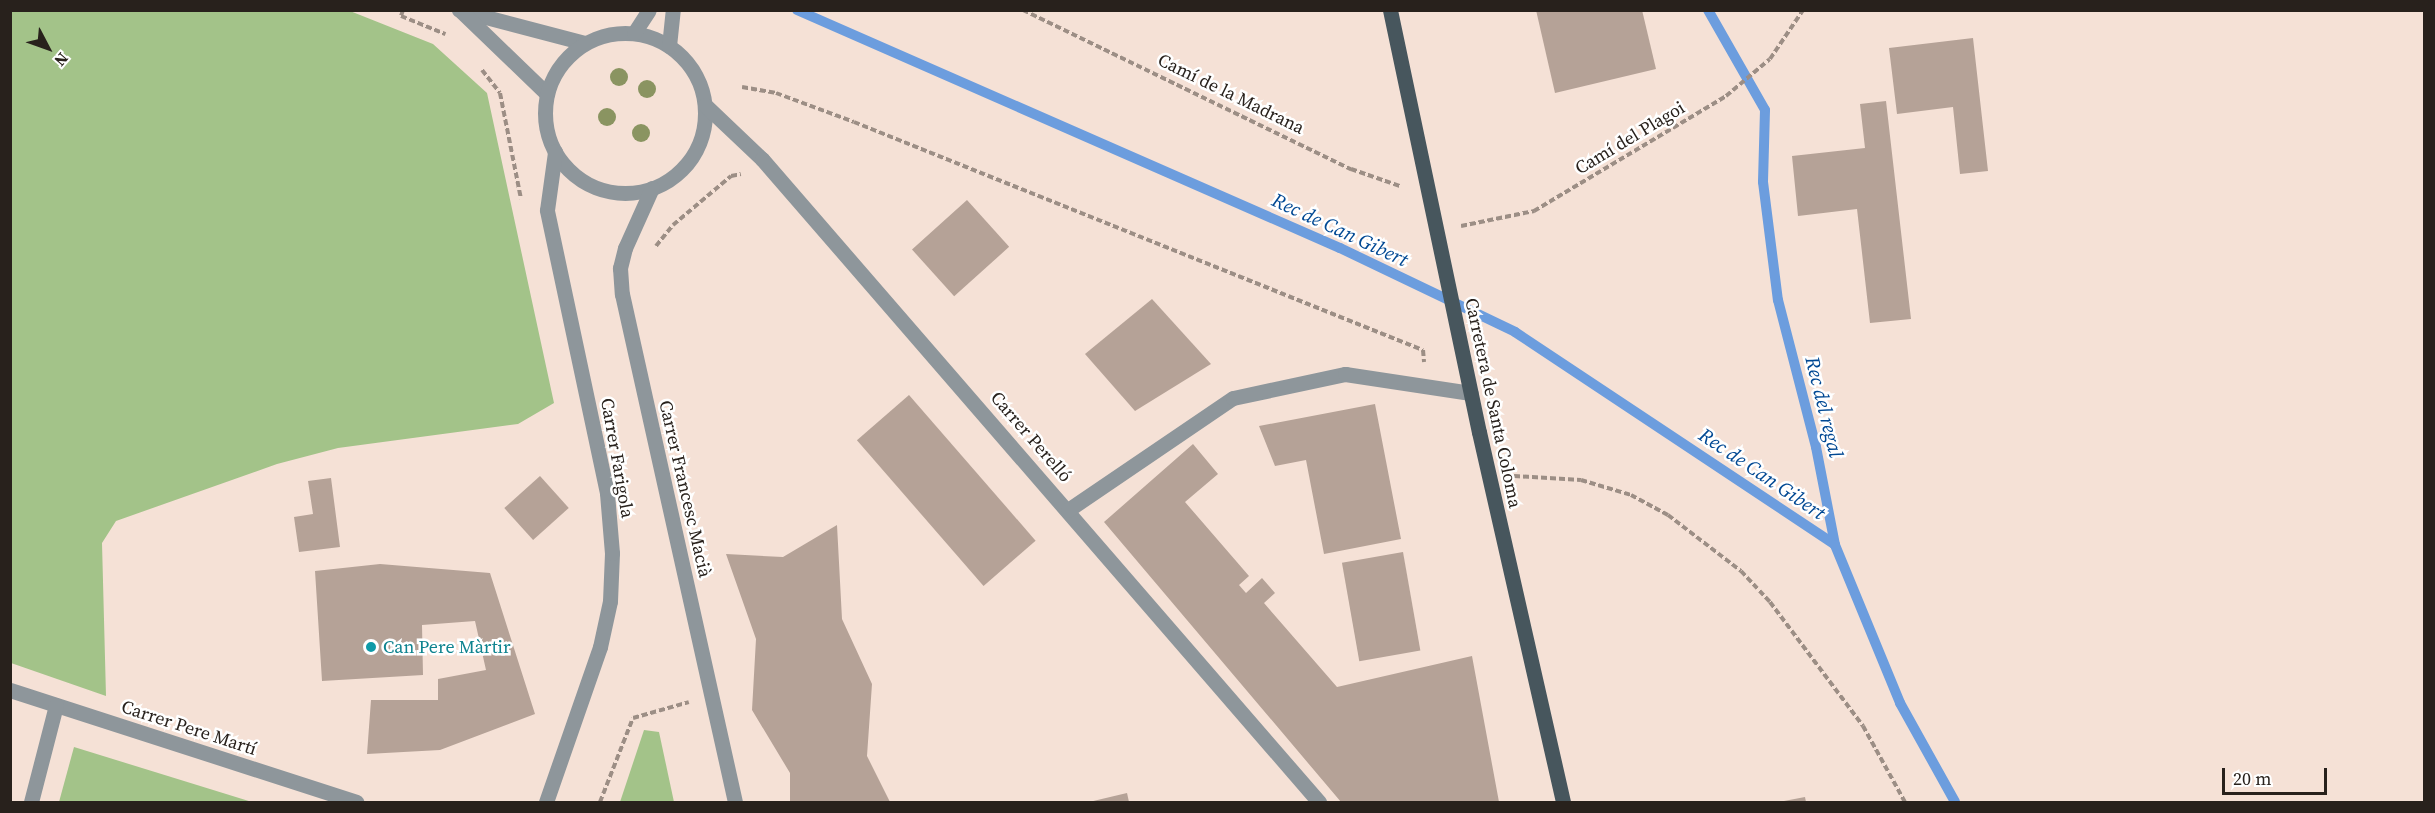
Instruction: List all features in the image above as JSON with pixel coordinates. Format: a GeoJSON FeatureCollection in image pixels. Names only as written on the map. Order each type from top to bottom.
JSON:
{"type":"FeatureCollection","features":[{"type":"Feature","properties":{"kind":"main road","name":"Carretera de Santa Coloma"},"geometry":{"type":"LineString","coordinates":[[1390,10],[1489,478],[1563,802]]}},
{"type":"Feature","properties":{"kind":"street"},"geometry":{"type":"LineString","coordinates":[[634,33],[649,10]]}},
{"type":"Feature","properties":{"kind":"street"},"geometry":{"type":"LineString","coordinates":[[669,46],[673,10]]}},
{"type":"Feature","properties":{"kind":"street"},"geometry":{"type":"LineString","coordinates":[[461,11],[585,44]]}},
{"type":"Feature","properties":{"kind":"street"},"geometry":{"type":"LineString","coordinates":[[461,11],[547,94]]}},
{"type":"Feature","properties":{"kind":"street"},"geometry":{"type":"LineString","coordinates":[[634,33],[669,46],[693,71],[705,105],[702,135],[688,162],[652,188],[620,193],[589,185],[564,165],[555,152],[545,124],[547,94],[560,65],[585,44],[603,35],[634,33]]}},
{"type":"Feature","properties":{"kind":"street","name":"Carrer Perelló"},"geometry":{"type":"LineString","coordinates":[[705,105],[762,159],[1319,802]]}},
{"type":"Feature","properties":{"kind":"street","name":"Carrer Farigola"},"geometry":{"type":"LineString","coordinates":[[546,802],[600,647],[610,601],[612,553],[607,493],[547,210],[555,152]]}},
{"type":"Feature","properties":{"kind":"street","name":"Carrer Francesc Macià"},"geometry":{"type":"LineString","coordinates":[[652,188],[636,219],[620,268],[622,294],[735,802]]}},
{"type":"Feature","properties":{"kind":"street"},"geometry":{"type":"LineString","coordinates":[[1068,510],[1233,398],[1345,374],[1471,393]]}},
{"type":"Feature","properties":{"kind":"street","name":"Carrer Pere Martí"},"geometry":{"type":"LineString","coordinates":[[10,690],[356,802]]}},
{"type":"Feature","properties":{"kind":"street"},"geometry":{"type":"LineString","coordinates":[[31,802],[56,705]]}},
{"type":"Feature","properties":{"kind":"path"},"geometry":{"type":"LineString","coordinates":[[404,10],[401,16],[449,35]]}},
{"type":"Feature","properties":{"kind":"path","name":"Camí de la Madrana"},"geometry":{"type":"LineString","coordinates":[[1023,10],[1351,169],[1429,196]]}},
{"type":"Feature","properties":{"kind":"path","name":"Camí del Plagoi"},"geometry":{"type":"LineString","coordinates":[[1437,231],[1534,211],[1716,102],[1770,59],[1803,10]]}},
{"type":"Feature","properties":{"kind":"path"},"geometry":{"type":"LineString","coordinates":[[478,65],[500,93],[523,209]]}},
{"type":"Feature","properties":{"kind":"path"},"geometry":{"type":"LineString","coordinates":[[742,87],[776,93],[854,122],[1423,350],[1427,387]]}},
{"type":"Feature","properties":{"kind":"path"},"geometry":{"type":"LineString","coordinates":[[620,268],[639,266],[673,225],[731,176],[747,173],[762,159]]}},
{"type":"Feature","properties":{"kind":"path"},"geometry":{"type":"LineString","coordinates":[[1489,478],[1532,475],[1601,486],[1631,495],[1701,538],[1770,602],[1863,726],[1905,802]]}},
{"type":"Feature","properties":{"kind":"path"},"geometry":{"type":"LineString","coordinates":[[600,802],[633,718],[687,702]]}},
{"type":"Feature","properties":{"kind":"green space"},"geometry":{"type":"Polygon","coordinates":[[[11,10],[350,11],[433,44],[487,93],[554,403],[518,424],[338,448],[277,464],[116,521],[102,543],[106,696],[11,663],[11,10]]]}},
{"type":"Feature","properties":{"kind":"green space"},"geometry":{"type":"Polygon","coordinates":[[[644,730],[659,732],[674,802],[620,802],[644,730]]]}},
{"type":"Feature","properties":{"kind":"green space"},"geometry":{"type":"Polygon","coordinates":[[[74,747],[252,802],[59,802],[74,747]]]}},
{"type":"Feature","properties":{"kind":"building"},"geometry":{"type":"Polygon","coordinates":[[[1536,10],[1642,10],[1656,69],[1555,93],[1536,10]]]}},
{"type":"Feature","properties":{"kind":"building"},"geometry":{"type":"Polygon","coordinates":[[[1973,38],[1988,171],[1960,174],[1953,107],[1897,114],[1889,48],[1973,38]]]}},
{"type":"Feature","properties":{"kind":"building"},"geometry":{"type":"Polygon","coordinates":[[[1886,101],[1911,319],[1870,323],[1857,209],[1798,216],[1792,156],[1865,148],[1860,104],[1886,101]]]}},
{"type":"Feature","properties":{"kind":"building"},"geometry":{"type":"Polygon","coordinates":[[[967,200],[1009,247],[954,296],[912,250],[967,200]]]}},
{"type":"Feature","properties":{"kind":"building"},"geometry":{"type":"Polygon","coordinates":[[[1152,299],[1211,364],[1135,411],[1085,354],[1152,299]]]}},
{"type":"Feature","properties":{"kind":"building"},"geometry":{"type":"Polygon","coordinates":[[[909,395],[1036,541],[984,586],[857,440],[909,395]]]}},
{"type":"Feature","properties":{"kind":"building"},"geometry":{"type":"Polygon","coordinates":[[[1375,404],[1401,539],[1324,554],[1306,460],[1275,466],[1259,426],[1375,404]]]}},
{"type":"Feature","properties":{"kind":"building"},"geometry":{"type":"Polygon","coordinates":[[[1193,444],[1218,474],[1185,502],[1249,576],[1239,585],[1246,593],[1262,578],[1275,593],[1264,603],[1337,687],[1472,656],[1499,802],[1341,802],[1104,522],[1193,444]]]}},
{"type":"Feature","properties":{"kind":"building"},"geometry":{"type":"Polygon","coordinates":[[[540,476],[569,508],[533,540],[504,508],[540,476]]]}},
{"type":"Feature","properties":{"kind":"building"},"geometry":{"type":"Polygon","coordinates":[[[331,478],[340,547],[299,552],[294,517],[313,514],[308,481],[331,478]]]}},
{"type":"Feature","properties":{"kind":"building"},"geometry":{"type":"Polygon","coordinates":[[[837,525],[842,619],[872,684],[867,756],[890,802],[790,802],[790,773],[752,710],[756,639],[726,554],[783,557],[837,525]]]}},
{"type":"Feature","properties":{"kind":"building"},"geometry":{"type":"Polygon","coordinates":[[[1403,552],[1420,650],[1359,661],[1342,563],[1403,552]]]}},
{"type":"Feature","properties":{"kind":"building","name":"Can Pere Màrtir"},"geometry":{"type":"Polygon","coordinates":[[[380,564],[490,573],[535,714],[440,750],[367,754],[371,700],[438,700],[438,679],[486,670],[475,621],[422,625],[423,675],[322,681],[315,571],[380,564]]]}},
{"type":"Feature","properties":{"kind":"building"},"geometry":{"type":"Polygon","coordinates":[[[1127,793],[1129,802],[1089,802],[1127,793]]]}},
{"type":"Feature","properties":{"kind":"building"},"geometry":{"type":"Polygon","coordinates":[[[1805,797],[1806,802],[1784,802],[1784,801],[1805,797]]]}},
{"type":"Feature","properties":{"kind":"waterway","name":"Rec de Can Gibert"},"geometry":{"type":"LineString","coordinates":[[797,10],[1340,248],[1515,332],[1835,545]]}},
{"type":"Feature","properties":{"kind":"waterway","name":"Rec del regal"},"geometry":{"type":"LineString","coordinates":[[1708,10],[1765,110],[1763,182],[1778,300],[1816,447],[1835,545],[1900,703],[1955,802]]}},
{"type":"Feature","properties":{"kind":"place","name":"Can Pere Màrtir"},"geometry":{"type":"Point","coordinates":[371,647]}}]}
